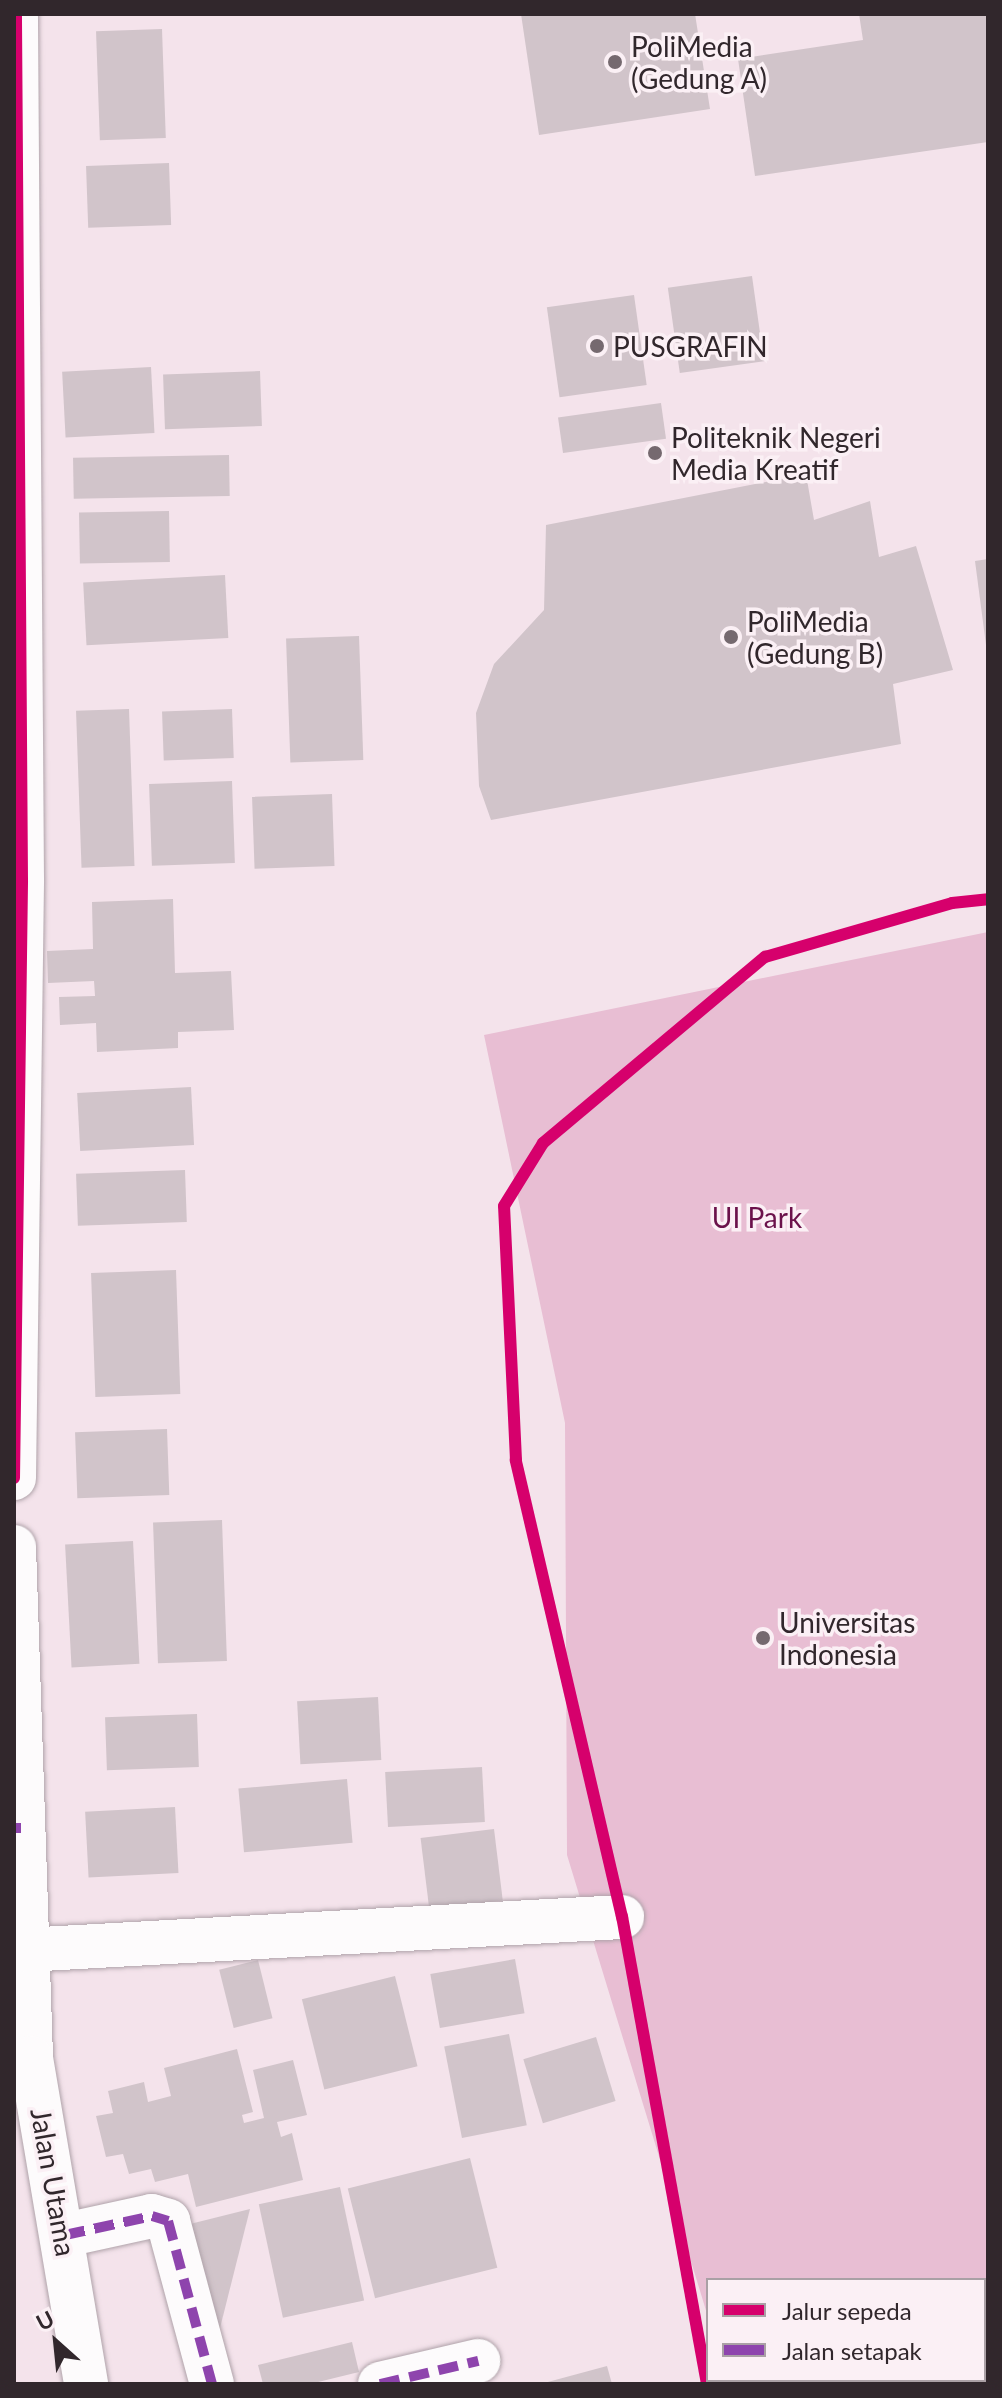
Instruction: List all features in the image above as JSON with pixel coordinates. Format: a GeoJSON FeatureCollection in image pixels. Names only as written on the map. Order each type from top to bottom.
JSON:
{"type":"FeatureCollection","features":[{"type":"Feature","properties":{"kind":"street"},"geometry":{"type":"LineString","coordinates":[[14,1478],[22,880],[16,14]]}},
{"type":"Feature","properties":{"kind":"street","name":"Jalan Utama"},"geometry":{"type":"LineString","coordinates":[[14,1547],[17,1828],[31,2058],[65,2235],[86,2384]]}},
{"type":"Feature","properties":{"kind":"street"},"geometry":{"type":"LineString","coordinates":[[24,1950],[622,1917]]}},
{"type":"Feature","properties":{"kind":"street"},"geometry":{"type":"LineString","coordinates":[[65,2235],[152,2216],[168,2221],[212,2384]]}},
{"type":"Feature","properties":{"kind":"street"},"geometry":{"type":"LineString","coordinates":[[380,2384],[478,2361]]}},
{"type":"Feature","properties":{"kind":"green space","name":"UI Park"},"geometry":{"type":"Polygon","coordinates":[[[988,932],[988,2384],[728,2384],[986,2382],[986,2278],[706,2278],[706,2310],[567,1855],[565,1423],[484,1035],[988,932]]]}},
{"type":"Feature","properties":{"kind":"building","name":"PoliMedia (Gedung A)"},"geometry":{"type":"Polygon","coordinates":[[[521,14],[695,14],[710,109],[539,135],[521,14]]]}},
{"type":"Feature","properties":{"kind":"building"},"geometry":{"type":"Polygon","coordinates":[[[859,14],[988,14],[988,142],[755,176],[738,59],[863,40],[859,14]]]}},
{"type":"Feature","properties":{"kind":"building"},"geometry":{"type":"Polygon","coordinates":[[[162,29],[166,138],[100,140],[96,31],[162,29]]]}},
{"type":"Feature","properties":{"kind":"building"},"geometry":{"type":"Polygon","coordinates":[[[169,163],[171,225],[88,228],[86,166],[169,163]]]}},
{"type":"Feature","properties":{"kind":"building"},"geometry":{"type":"Polygon","coordinates":[[[752,276],[764,361],[680,373],[668,288],[752,276]]]}},
{"type":"Feature","properties":{"kind":"building","name":"PUSGRAFIN"},"geometry":{"type":"Polygon","coordinates":[[[634,295],[647,385],[560,397],[547,307],[634,295]]]}},
{"type":"Feature","properties":{"kind":"building"},"geometry":{"type":"Polygon","coordinates":[[[151,367],[154,433],[66,438],[62,372],[151,367]]]}},
{"type":"Feature","properties":{"kind":"building"},"geometry":{"type":"Polygon","coordinates":[[[260,371],[262,426],[165,429],[163,374],[260,371]]]}},
{"type":"Feature","properties":{"kind":"building"},"geometry":{"type":"Polygon","coordinates":[[[661,403],[666,439],[563,453],[558,417],[661,403]]]}},
{"type":"Feature","properties":{"kind":"building"},"geometry":{"type":"Polygon","coordinates":[[[229,455],[230,496],[74,499],[73,458],[229,455]]]}},
{"type":"Feature","properties":{"kind":"building","name":"PoliMedia (Gedung B)"},"geometry":{"type":"Polygon","coordinates":[[[806,474],[814,520],[870,501],[879,557],[916,546],[953,670],[893,684],[901,744],[491,820],[479,786],[476,713],[494,664],[544,610],[546,525],[806,474]]]}},
{"type":"Feature","properties":{"kind":"building"},"geometry":{"type":"Polygon","coordinates":[[[169,511],[170,562],[80,564],[79,513],[169,511]]]}},
{"type":"Feature","properties":{"kind":"building"},"geometry":{"type":"Polygon","coordinates":[[[988,559],[988,645],[986,645],[975,561],[988,559]]]}},
{"type":"Feature","properties":{"kind":"building"},"geometry":{"type":"Polygon","coordinates":[[[225,575],[228,638],[86,645],[83,582],[225,575]]]}},
{"type":"Feature","properties":{"kind":"building"},"geometry":{"type":"Polygon","coordinates":[[[359,636],[363,760],[290,762],[286,639],[359,636]]]}},
{"type":"Feature","properties":{"kind":"building"},"geometry":{"type":"Polygon","coordinates":[[[129,709],[134,866],[82,868],[76,711],[129,709]]]}},
{"type":"Feature","properties":{"kind":"building"},"geometry":{"type":"Polygon","coordinates":[[[232,709],[234,758],[164,760],[162,711],[232,709]]]}},
{"type":"Feature","properties":{"kind":"building"},"geometry":{"type":"Polygon","coordinates":[[[232,781],[235,863],[152,866],[149,784],[232,781]]]}},
{"type":"Feature","properties":{"kind":"building"},"geometry":{"type":"Polygon","coordinates":[[[332,794],[335,866],[255,869],[252,797],[332,794]]]}},
{"type":"Feature","properties":{"kind":"building"},"geometry":{"type":"Polygon","coordinates":[[[173,899],[175,973],[231,971],[234,1030],[178,1032],[178,1048],[97,1052],[96,1023],[60,1025],[59,997],[95,996],[94,981],[48,983],[47,951],[93,949],[92,902],[173,899]]]}},
{"type":"Feature","properties":{"kind":"building"},"geometry":{"type":"Polygon","coordinates":[[[191,1087],[194,1145],[80,1151],[77,1093],[191,1087]]]}},
{"type":"Feature","properties":{"kind":"building"},"geometry":{"type":"Polygon","coordinates":[[[185,1170],[187,1222],[78,1226],[76,1174],[185,1170]]]}},
{"type":"Feature","properties":{"kind":"building"},"geometry":{"type":"Polygon","coordinates":[[[176,1270],[180,1394],[95,1397],[91,1273],[176,1270]]]}},
{"type":"Feature","properties":{"kind":"building"},"geometry":{"type":"Polygon","coordinates":[[[167,1429],[169,1495],[77,1498],[75,1432],[167,1429]]]}},
{"type":"Feature","properties":{"kind":"building"},"geometry":{"type":"Polygon","coordinates":[[[222,1520],[227,1661],[158,1663],[153,1522],[222,1520]]]}},
{"type":"Feature","properties":{"kind":"building"},"geometry":{"type":"Polygon","coordinates":[[[133,1541],[139,1664],[72,1667],[65,1545],[133,1541]]]}},
{"type":"Feature","properties":{"kind":"building"},"geometry":{"type":"Polygon","coordinates":[[[378,1697],[381,1760],[300,1764],[297,1701],[378,1697]]]}},
{"type":"Feature","properties":{"kind":"building"},"geometry":{"type":"Polygon","coordinates":[[[197,1714],[199,1767],[107,1770],[105,1717],[197,1714]]]}},
{"type":"Feature","properties":{"kind":"building"},"geometry":{"type":"Polygon","coordinates":[[[482,1767],[485,1822],[388,1827],[385,1772],[482,1767]]]}},
{"type":"Feature","properties":{"kind":"building"},"geometry":{"type":"Polygon","coordinates":[[[347,1779],[353,1843],[244,1852],[238,1788],[347,1779]]]}},
{"type":"Feature","properties":{"kind":"building"},"geometry":{"type":"Polygon","coordinates":[[[175,1807],[178,1873],[89,1878],[85,1812],[175,1807]]]}},
{"type":"Feature","properties":{"kind":"building"},"geometry":{"type":"Polygon","coordinates":[[[494,1829],[503,1900],[429,1909],[421,1838],[494,1829]]]}},
{"type":"Feature","properties":{"kind":"building"},"geometry":{"type":"Polygon","coordinates":[[[515,1959],[525,2013],[440,2028],[430,1974],[515,1959]]]}},
{"type":"Feature","properties":{"kind":"building"},"geometry":{"type":"Polygon","coordinates":[[[258,1960],[273,2018],[234,2028],[219,1970],[258,1960]]]}},
{"type":"Feature","properties":{"kind":"building"},"geometry":{"type":"Polygon","coordinates":[[[395,1976],[417,2066],[324,2089],[302,1999],[395,1976]]]}},
{"type":"Feature","properties":{"kind":"building"},"geometry":{"type":"Polygon","coordinates":[[[509,2034],[527,2125],[462,2138],[444,2047],[509,2034]]]}},
{"type":"Feature","properties":{"kind":"building"},"geometry":{"type":"Polygon","coordinates":[[[596,2037],[616,2101],[543,2123],[523,2059],[596,2037]]]}},
{"type":"Feature","properties":{"kind":"building"},"geometry":{"type":"Polygon","coordinates":[[[237,2049],[253,2112],[242,2115],[244,2123],[264,2118],[253,2070],[293,2060],[307,2115],[277,2122],[281,2137],[292,2133],[303,2180],[196,2207],[188,2174],[155,2182],[151,2169],[129,2174],[123,2154],[106,2157],[96,2116],[113,2113],[108,2091],[144,2082],[148,2102],[171,2096],[164,2068],[237,2049]]]}},
{"type":"Feature","properties":{"kind":"building"},"geometry":{"type":"Polygon","coordinates":[[[470,2158],[497,2268],[375,2298],[348,2188],[470,2158]]]}},
{"type":"Feature","properties":{"kind":"building"},"geometry":{"type":"Polygon","coordinates":[[[340,2187],[364,2300],[283,2318],[259,2204],[340,2187]]]}},
{"type":"Feature","properties":{"kind":"building"},"geometry":{"type":"Polygon","coordinates":[[[250,2209],[218,2336],[190,2224],[250,2209]]]}},
{"type":"Feature","properties":{"kind":"building"},"geometry":{"type":"Polygon","coordinates":[[[352,2342],[359,2372],[310,2384],[263,2384],[258,2365],[352,2342]]]}},
{"type":"Feature","properties":{"kind":"building"},"geometry":{"type":"Polygon","coordinates":[[[607,2366],[612,2384],[544,2384],[544,2383],[607,2366]]]}},
{"type":"Feature","properties":{"kind":"marked path"},"geometry":{"type":"LineString","coordinates":[[14,1828],[21,1828]]}},
{"type":"Feature","properties":{"kind":"marked path"},"geometry":{"type":"LineString","coordinates":[[65,2235],[152,2216],[168,2221],[212,2384]]}},
{"type":"Feature","properties":{"kind":"marked path"},"geometry":{"type":"LineString","coordinates":[[380,2384],[478,2361]]}},
{"type":"Feature","properties":{"kind":"cycle path"},"geometry":{"type":"LineString","coordinates":[[14,1478],[22,880],[16,14]]}},
{"type":"Feature","properties":{"kind":"cycle path"},"geometry":{"type":"LineString","coordinates":[[706,2379],[622,1917],[516,1460],[504,1206],[543,1143],[765,957],[952,903],[988,899]]}},
{"type":"Feature","properties":{"kind":"place","name":"PoliMedia (Gedung A)"},"geometry":{"type":"Point","coordinates":[615,62]}},
{"type":"Feature","properties":{"kind":"place","name":"PUSGRAFIN"},"geometry":{"type":"Point","coordinates":[597,346]}},
{"type":"Feature","properties":{"kind":"place","name":"Politeknik Negeri Media Kreatif"},"geometry":{"type":"Point","coordinates":[655,453]}},
{"type":"Feature","properties":{"kind":"place","name":"PoliMedia (Gedung B)"},"geometry":{"type":"Point","coordinates":[731,637]}},
{"type":"Feature","properties":{"kind":"place","name":"Universitas Indonesia"},"geometry":{"type":"Point","coordinates":[763,1638]}}]}
